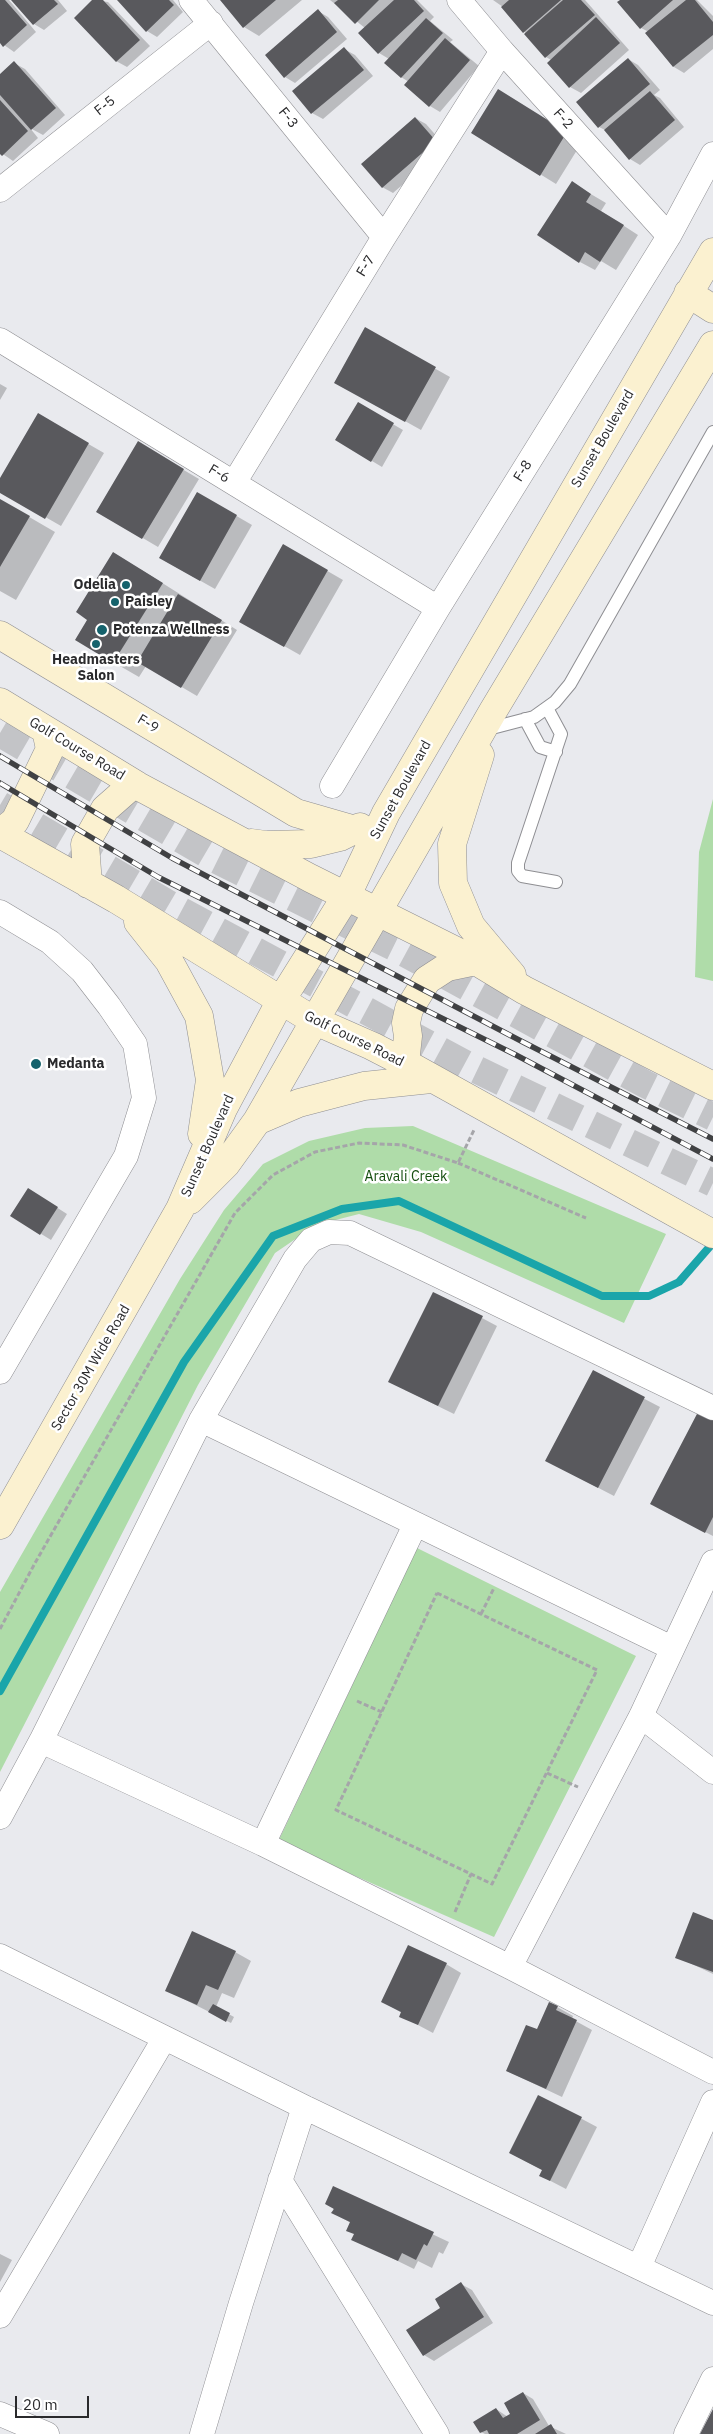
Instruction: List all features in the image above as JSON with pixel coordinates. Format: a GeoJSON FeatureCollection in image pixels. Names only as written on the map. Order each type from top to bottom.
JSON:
{"type":"FeatureCollection","features":[{"type":"Feature","properties":{"kind":"main road","name":"Sunset Boulevard"},"geometry":{"type":"LineString","coordinates":[[180,1210],[223,1109],[280,1002],[347,895],[386,813],[713,252]]}},
{"type":"Feature","properties":{"kind":"main road"},"geometry":{"type":"LineString","coordinates":[[688,293],[713,309]]}},
{"type":"Feature","properties":{"kind":"main road","name":"Sunset Boulevard"},"geometry":{"type":"LineString","coordinates":[[180,1210],[226,1164],[257,1120],[377,911],[713,345]]}},
{"type":"Feature","properties":{"kind":"main road","name":"F-9"},"geometry":{"type":"LineString","coordinates":[[0,635],[296,813],[355,830]]}},
{"type":"Feature","properties":{"kind":"main road","name":"Golf Course Road"},"geometry":{"type":"LineString","coordinates":[[0,702],[138,786],[240,841],[476,961],[524,990],[713,1086]]}},
{"type":"Feature","properties":{"kind":"main road"},"geometry":{"type":"LineString","coordinates":[[491,720],[452,844],[453,883],[470,926],[524,990]]}},
{"type":"Feature","properties":{"kind":"main road"},"geometry":{"type":"LineString","coordinates":[[0,834],[15,821],[50,749],[46,730]]}},
{"type":"Feature","properties":{"kind":"main road"},"geometry":{"type":"LineString","coordinates":[[88,884],[84,844],[105,809],[130,787],[138,786]]}},
{"type":"Feature","properties":{"kind":"main road"},"geometry":{"type":"LineString","coordinates":[[240,841],[266,846],[311,844],[355,830],[386,813]]}},
{"type":"Feature","properties":{"kind":"main road","name":"Golf Course Road"},"geometry":{"type":"LineString","coordinates":[[0,834],[116,899],[280,1002],[313,1020],[372,1046],[713,1234]]}},
{"type":"Feature","properties":{"kind":"main road"},"geometry":{"type":"LineString","coordinates":[[116,899],[146,930],[168,960],[200,1016],[210,1080],[201,1144],[180,1210]]}},
{"type":"Feature","properties":{"kind":"main road"},"geometry":{"type":"LineString","coordinates":[[405,1064],[408,1036],[406,1023],[409,1009],[427,980],[447,967],[476,961]]}},
{"type":"Feature","properties":{"kind":"main road"},"geometry":{"type":"LineString","coordinates":[[257,1120],[299,1103],[364,1086],[430,1079]]}},
{"type":"Feature","properties":{"kind":"main road","name":"Sector 30M Wide Road"},"geometry":{"type":"LineString","coordinates":[[0,1525],[180,1210]]}},
{"type":"Feature","properties":{"kind":"street","name":"F-3"},"geometry":{"type":"LineString","coordinates":[[191,0],[384,238]]}},
{"type":"Feature","properties":{"kind":"street","name":"F-2"},"geometry":{"type":"LineString","coordinates":[[459,0],[502,52],[669,236]]}},
{"type":"Feature","properties":{"kind":"street","name":"F-5"},"geometry":{"type":"LineString","coordinates":[[0,190],[210,22]]}},
{"type":"Feature","properties":{"kind":"street","name":"F-7"},"geometry":{"type":"LineString","coordinates":[[234,483],[384,238],[502,52]]}},
{"type":"Feature","properties":{"kind":"street","name":"F-8"},"geometry":{"type":"LineString","coordinates":[[332,786],[438,608],[669,236],[713,154]]}},
{"type":"Feature","properties":{"kind":"street","name":"F-6"},"geometry":{"type":"LineString","coordinates":[[0,340],[438,608]]}},
{"type":"Feature","properties":{"kind":"street"},"geometry":{"type":"LineString","coordinates":[[0,912],[50,942],[82,972],[109,1006],[135,1044],[144,1098],[126,1156],[0,1372]]}},
{"type":"Feature","properties":{"kind":"street"},"geometry":{"type":"LineString","coordinates":[[0,1817],[42,1741],[201,1420],[295,1259],[311,1240],[329,1232],[350,1233],[713,1408]]}},
{"type":"Feature","properties":{"kind":"street"},"geometry":{"type":"LineString","coordinates":[[201,1420],[672,1648]]}},
{"type":"Feature","properties":{"kind":"street"},"geometry":{"type":"LineString","coordinates":[[263,1844],[415,1525]]}},
{"type":"Feature","properties":{"kind":"street"},"geometry":{"type":"LineString","coordinates":[[510,1967],[641,1716],[713,1562]]}},
{"type":"Feature","properties":{"kind":"street"},"geometry":{"type":"LineString","coordinates":[[641,1716],[713,1772]]}},
{"type":"Feature","properties":{"kind":"street"},"geometry":{"type":"LineString","coordinates":[[42,1741],[263,1844],[445,1934],[713,2072]]}},
{"type":"Feature","properties":{"kind":"street"},"geometry":{"type":"LineString","coordinates":[[0,1956],[164,2039],[713,2303]]}},
{"type":"Feature","properties":{"kind":"street"},"geometry":{"type":"LineString","coordinates":[[0,2316],[164,2039]]}},
{"type":"Feature","properties":{"kind":"street"},"geometry":{"type":"LineString","coordinates":[[639,2267],[713,2102]]}},
{"type":"Feature","properties":{"kind":"street"},"geometry":{"type":"LineString","coordinates":[[202,2434],[240,2303],[304,2107]]}},
{"type":"Feature","properties":{"kind":"street"},"geometry":{"type":"LineString","coordinates":[[280,2180],[437,2434]]}},
{"type":"Feature","properties":{"kind":"street"},"geometry":{"type":"LineString","coordinates":[[686,2434],[713,2379]]}},
{"type":"Feature","properties":{"kind":"street"},"geometry":{"type":"LineString","coordinates":[[0,2414],[40,2432]]}},
{"type":"Feature","properties":{"kind":"lane"},"geometry":{"type":"LineString","coordinates":[[491,720],[534,717],[555,702],[570,684],[713,432]]}},
{"type":"Feature","properties":{"kind":"lane"},"geometry":{"type":"LineString","coordinates":[[547,708],[561,734],[518,863],[518,871],[522,876],[556,882]]}},
{"type":"Feature","properties":{"kind":"lane"},"geometry":{"type":"LineString","coordinates":[[525,719],[540,747],[556,752]]}},
{"type":"Feature","properties":{"kind":"path"},"geometry":{"type":"LineString","coordinates":[[458,1163],[484,1109]]}},
{"type":"Feature","properties":{"kind":"path"},"geometry":{"type":"LineString","coordinates":[[0,1629],[35,1563],[235,1214],[273,1175],[315,1152],[360,1144],[403,1145],[458,1163],[586,1218]]}},
{"type":"Feature","properties":{"kind":"path"},"geometry":{"type":"LineString","coordinates":[[481,1614],[504,1567]]}},
{"type":"Feature","properties":{"kind":"path"},"geometry":{"type":"LineString","coordinates":[[437,1594],[481,1614],[597,1670],[492,1884],[336,1810],[437,1594]]}},
{"type":"Feature","properties":{"kind":"path"},"geometry":{"type":"LineString","coordinates":[[547,1773],[599,1796]]}},
{"type":"Feature","properties":{"kind":"path"},"geometry":{"type":"LineString","coordinates":[[445,1934],[471,1874]]}},
{"type":"Feature","properties":{"kind":"green space"},"geometry":{"type":"Polygon","coordinates":[[[713,799],[713,981],[695,977],[699,852],[713,799]]]}},
{"type":"Feature","properties":{"kind":"green space","name":"Aravali Creek"},"geometry":{"type":"Polygon","coordinates":[[[413,1126],[666,1234],[624,1323],[421,1232],[359,1214],[316,1225],[275,1253],[198,1385],[0,1772],[0,1592],[180,1279],[224,1210],[263,1164],[309,1141],[365,1128],[413,1126]]]}},
{"type":"Feature","properties":{"kind":"green space"},"geometry":{"type":"Polygon","coordinates":[[[417,1548],[636,1656],[494,1937],[278,1842],[417,1548]]]}},
{"type":"Feature","properties":{"kind":"building"},"geometry":{"type":"Polygon","coordinates":[[[0,0],[5,0],[27,25],[3,47],[0,43],[0,0]]]}},
{"type":"Feature","properties":{"kind":"building"},"geometry":{"type":"Polygon","coordinates":[[[11,0],[54,0],[58,4],[33,25],[11,0]]]}},
{"type":"Feature","properties":{"kind":"building"},"geometry":{"type":"Polygon","coordinates":[[[92,0],[103,0],[140,40],[116,62],[74,18],[92,0]]]}},
{"type":"Feature","properties":{"kind":"building"},"geometry":{"type":"Polygon","coordinates":[[[117,0],[169,0],[174,5],[146,32],[117,0]]]}},
{"type":"Feature","properties":{"kind":"building"},"geometry":{"type":"Polygon","coordinates":[[[220,0],[276,0],[243,28],[220,0]]]}},
{"type":"Feature","properties":{"kind":"building"},"geometry":{"type":"Polygon","coordinates":[[[338,0],[379,0],[355,24],[334,3],[338,0]]]}},
{"type":"Feature","properties":{"kind":"building"},"geometry":{"type":"Polygon","coordinates":[[[394,0],[414,0],[424,11],[378,54],[358,33],[394,0]]]}},
{"type":"Feature","properties":{"kind":"building"},"geometry":{"type":"Polygon","coordinates":[[[509,0],[561,0],[523,33],[501,7],[509,0]]]}},
{"type":"Feature","properties":{"kind":"building"},"geometry":{"type":"Polygon","coordinates":[[[563,0],[581,0],[595,15],[545,58],[524,34],[563,0]]]}},
{"type":"Feature","properties":{"kind":"building"},"geometry":{"type":"Polygon","coordinates":[[[620,0],[673,0],[640,29],[617,2],[620,0]]]}},
{"type":"Feature","properties":{"kind":"building"},"geometry":{"type":"Polygon","coordinates":[[[686,0],[695,0],[713,22],[713,35],[673,67],[645,33],[686,0]]]}},
{"type":"Feature","properties":{"kind":"building"},"geometry":{"type":"Polygon","coordinates":[[[318,9],[337,32],[284,78],[265,55],[318,9]]]}},
{"type":"Feature","properties":{"kind":"building"},"geometry":{"type":"Polygon","coordinates":[[[596,17],[620,43],[569,88],[547,63],[596,17]]]}},
{"type":"Feature","properties":{"kind":"building"},"geometry":{"type":"Polygon","coordinates":[[[426,18],[443,33],[401,78],[384,63],[426,18]]]}},
{"type":"Feature","properties":{"kind":"building"},"geometry":{"type":"Polygon","coordinates":[[[445,38],[470,60],[429,107],[404,85],[445,38]]]}},
{"type":"Feature","properties":{"kind":"building"},"geometry":{"type":"Polygon","coordinates":[[[344,47],[364,70],[311,114],[292,91],[344,47]]]}},
{"type":"Feature","properties":{"kind":"building"},"geometry":{"type":"Polygon","coordinates":[[[628,58],[650,84],[598,128],[576,102],[628,58]]]}},
{"type":"Feature","properties":{"kind":"building"},"geometry":{"type":"Polygon","coordinates":[[[14,61],[56,108],[31,130],[0,95],[0,74],[14,61]]]}},
{"type":"Feature","properties":{"kind":"building"},"geometry":{"type":"Polygon","coordinates":[[[498,89],[567,132],[540,176],[471,133],[498,89]]]}},
{"type":"Feature","properties":{"kind":"building"},"geometry":{"type":"Polygon","coordinates":[[[650,91],[675,120],[629,160],[604,130],[650,91]]]}},
{"type":"Feature","properties":{"kind":"building"},"geometry":{"type":"Polygon","coordinates":[[[0,100],[28,131],[2,156],[0,154],[0,100]]]}},
{"type":"Feature","properties":{"kind":"building"},"geometry":{"type":"Polygon","coordinates":[[[415,117],[436,141],[382,188],[361,164],[415,117]]]}},
{"type":"Feature","properties":{"kind":"building"},"geometry":{"type":"Polygon","coordinates":[[[572,181],[591,194],[586,202],[624,225],[600,262],[585,252],[579,263],[537,235],[572,181]]]}},
{"type":"Feature","properties":{"kind":"building"},"geometry":{"type":"Polygon","coordinates":[[[365,327],[436,367],[405,422],[334,383],[365,327]]]}},
{"type":"Feature","properties":{"kind":"building"},"geometry":{"type":"Polygon","coordinates":[[[358,402],[394,423],[371,462],[335,440],[358,402]]]}},
{"type":"Feature","properties":{"kind":"building"},"geometry":{"type":"Polygon","coordinates":[[[38,413],[89,443],[45,519],[0,493],[0,478],[38,413]]]}},
{"type":"Feature","properties":{"kind":"building"},"geometry":{"type":"Polygon","coordinates":[[[138,441],[184,469],[142,539],[96,512],[138,441]]]}},
{"type":"Feature","properties":{"kind":"building"},"geometry":{"type":"Polygon","coordinates":[[[197,492],[237,515],[200,581],[159,558],[197,492]]]}},
{"type":"Feature","properties":{"kind":"building"},"geometry":{"type":"Polygon","coordinates":[[[0,499],[30,516],[0,567],[0,499]]]}},
{"type":"Feature","properties":{"kind":"building"},"geometry":{"type":"Polygon","coordinates":[[[283,544],[328,570],[284,647],[239,622],[283,544]]]}},
{"type":"Feature","properties":{"kind":"building"},"geometry":{"type":"Polygon","coordinates":[[[113,552],[163,583],[113,663],[75,640],[87,620],[76,612],[113,552]]]}},
{"type":"Feature","properties":{"kind":"building"},"geometry":{"type":"Polygon","coordinates":[[[178,594],[222,620],[181,688],[137,662],[178,594]]]}},
{"type":"Feature","properties":{"kind":"building"},"geometry":{"type":"Polygon","coordinates":[[[28,1188],[58,1207],[40,1235],[10,1216],[28,1188]]]}},
{"type":"Feature","properties":{"kind":"building"},"geometry":{"type":"Polygon","coordinates":[[[433,1292],[483,1316],[438,1406],[388,1382],[433,1292]]]}},
{"type":"Feature","properties":{"kind":"building"},"geometry":{"type":"Polygon","coordinates":[[[593,1370],[645,1397],[598,1488],[545,1461],[593,1370]]]}},
{"type":"Feature","properties":{"kind":"building"},"geometry":{"type":"Polygon","coordinates":[[[698,1412],[713,1420],[713,1517],[705,1533],[650,1504],[698,1412]]]}},
{"type":"Feature","properties":{"kind":"building"},"geometry":{"type":"Polygon","coordinates":[[[693,1912],[713,1920],[713,1972],[675,1958],[693,1912]]]}},
{"type":"Feature","properties":{"kind":"building"},"geometry":{"type":"Polygon","coordinates":[[[192,1931],[236,1951],[218,1990],[206,1985],[197,2005],[165,1991],[192,1931]]]}},
{"type":"Feature","properties":{"kind":"building"},"geometry":{"type":"Polygon","coordinates":[[[408,1945],[447,1963],[418,2025],[399,2017],[401,2012],[381,2002],[408,1945]]]}},
{"type":"Feature","properties":{"kind":"building"},"geometry":{"type":"Polygon","coordinates":[[[549,2002],[558,2006],[556,2010],[577,2020],[546,2089],[506,2071],[526,2025],[537,2029],[549,2002]]]}},
{"type":"Feature","properties":{"kind":"building"},"geometry":{"type":"Polygon","coordinates":[[[213,2004],[230,2013],[226,2022],[208,2012],[213,2004]]]}},
{"type":"Feature","properties":{"kind":"building"},"geometry":{"type":"Polygon","coordinates":[[[538,2095],[582,2117],[550,2181],[539,2176],[542,2170],[509,2153],[538,2095]]]}},
{"type":"Feature","properties":{"kind":"building"},"geometry":{"type":"Polygon","coordinates":[[[333,2186],[434,2232],[427,2246],[424,2244],[416,2260],[402,2253],[398,2261],[351,2240],[354,2234],[346,2231],[350,2222],[331,2213],[334,2209],[325,2204],[333,2186]]]}},
{"type":"Feature","properties":{"kind":"building"},"geometry":{"type":"Polygon","coordinates":[[[461,2282],[484,2317],[423,2356],[406,2330],[440,2308],[435,2299],[461,2282]]]}},
{"type":"Feature","properties":{"kind":"building"},"geometry":{"type":"Polygon","coordinates":[[[523,2392],[540,2420],[517,2434],[489,2434],[487,2430],[480,2433],[473,2422],[496,2408],[503,2418],[510,2414],[504,2403],[523,2392]]]}},
{"type":"Feature","properties":{"kind":"building"},"geometry":{"type":"Polygon","coordinates":[[[713,2409],[713,2434],[700,2434],[713,2409]]]}},
{"type":"Feature","properties":{"kind":"building"},"geometry":{"type":"Polygon","coordinates":[[[551,2424],[557,2434],[535,2434],[551,2424]]]}},
{"type":"Feature","properties":{"kind":"waterway"},"geometry":{"type":"LineString","coordinates":[[0,1691],[184,1362],[273,1236],[342,1209],[399,1201],[602,1296],[649,1296],[679,1282],[713,1243]]}},
{"type":"Feature","properties":{"kind":"tunnel"},"geometry":{"type":"LineString","coordinates":[[0,733],[217,860],[394,947],[645,1084],[713,1117]]}},
{"type":"Feature","properties":{"kind":"tunnel"},"geometry":{"type":"LineString","coordinates":[[0,805],[170,905],[465,1064],[713,1183]]}},
{"type":"Feature","properties":{"kind":"railway"},"geometry":{"type":"LineString","coordinates":[[0,756],[172,858],[521,1041],[713,1139]]}},
{"type":"Feature","properties":{"kind":"railway"},"geometry":{"type":"LineString","coordinates":[[0,783],[158,877],[516,1055],[713,1159]]}},
{"type":"Feature","properties":{"kind":"place","name":"Odelia"},"geometry":{"type":"Point","coordinates":[126,585]}},
{"type":"Feature","properties":{"kind":"place","name":"Paisley"},"geometry":{"type":"Point","coordinates":[115,602]}},
{"type":"Feature","properties":{"kind":"place","name":"Potenza Wellness"},"geometry":{"type":"Point","coordinates":[102,630]}},
{"type":"Feature","properties":{"kind":"place","name":"Headmasters Salon"},"geometry":{"type":"Point","coordinates":[96,644]}},
{"type":"Feature","properties":{"kind":"place","name":"Medanta"},"geometry":{"type":"Point","coordinates":[36,1064]}}]}
